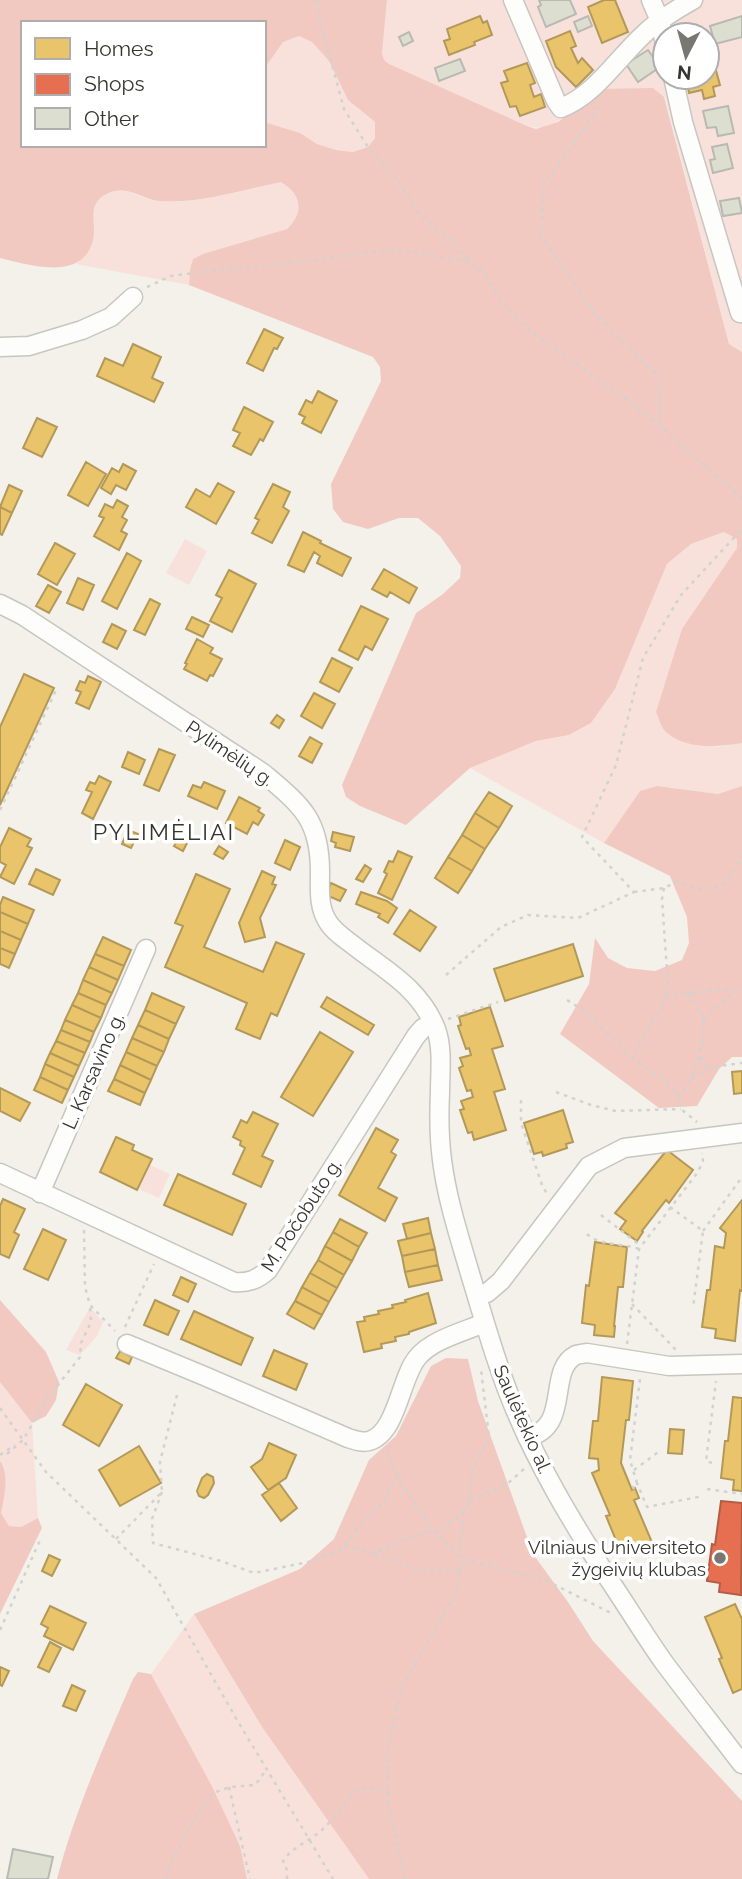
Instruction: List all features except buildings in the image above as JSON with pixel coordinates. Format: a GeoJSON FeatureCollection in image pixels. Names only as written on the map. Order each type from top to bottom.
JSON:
{"type":"FeatureCollection","features":[{"type":"Feature","properties":{"kind":"street"},"geometry":{"type":"LineString","coordinates":[[513,0],[556,102],[561,108],[574,103],[583,95],[651,28]]}},
{"type":"Feature","properties":{"kind":"street"},"geometry":{"type":"LineString","coordinates":[[651,0],[660,21],[693,0]]}},
{"type":"Feature","properties":{"kind":"street"},"geometry":{"type":"LineString","coordinates":[[676,91],[740,313]]}},
{"type":"Feature","properties":{"kind":"street"},"geometry":{"type":"LineString","coordinates":[[0,347],[29,346],[82,330],[111,317],[133,297]]}},
{"type":"Feature","properties":{"kind":"street","name":"Pylimėlių g."},"geometry":{"type":"LineString","coordinates":[[0,604],[32,621],[263,773],[285,791],[307,814],[315,832],[320,850],[322,909],[327,921],[337,933],[405,983],[417,996],[433,1023]]}},
{"type":"Feature","properties":{"kind":"street","name":"L. Karsavino g."},"geometry":{"type":"LineString","coordinates":[[40,1193],[146,949]]}},
{"type":"Feature","properties":{"kind":"street","name":"M. Počobuto g."},"geometry":{"type":"LineString","coordinates":[[0,1173],[234,1282],[246,1283],[258,1279],[268,1270],[416,1035],[433,1023]]}},
{"type":"Feature","properties":{"kind":"street","name":"Saulėtekio al."},"geometry":{"type":"LineString","coordinates":[[433,1023],[439,1041],[442,1161],[453,1213],[484,1323],[508,1393],[527,1437],[586,1544],[664,1662],[742,1764]]}},
{"type":"Feature","properties":{"kind":"street"},"geometry":{"type":"LineString","coordinates":[[477,1296],[494,1288],[501,1280],[589,1166],[624,1147],[742,1133]]}},
{"type":"Feature","properties":{"kind":"street"},"geometry":{"type":"LineString","coordinates":[[127,1344],[360,1441],[381,1435],[410,1368],[418,1357],[429,1347],[484,1323]]}},
{"type":"Feature","properties":{"kind":"street"},"geometry":{"type":"LineString","coordinates":[[527,1437],[537,1435],[553,1416],[562,1373],[575,1355],[587,1353],[669,1366],[742,1364]]}},
{"type":"Feature","properties":{"kind":"path"},"geometry":{"type":"LineString","coordinates":[[317,0],[344,109],[368,147],[396,178],[419,215],[450,239],[482,272],[524,327],[622,396],[742,498]]}},
{"type":"Feature","properties":{"kind":"path"},"geometry":{"type":"LineString","coordinates":[[582,132],[544,184],[541,236],[597,316],[658,376],[661,427]]}},
{"type":"Feature","properties":{"kind":"path"},"geometry":{"type":"LineString","coordinates":[[133,297],[155,282],[171,276],[394,249],[470,261]]}},
{"type":"Feature","properties":{"kind":"path"},"geometry":{"type":"LineString","coordinates":[[634,892],[582,837],[615,765],[643,658],[681,595],[742,529]]}},
{"type":"Feature","properties":{"kind":"path"},"geometry":{"type":"LineString","coordinates":[[0,810],[56,690]]}},
{"type":"Feature","properties":{"kind":"path"},"geometry":{"type":"LineString","coordinates":[[446,975],[501,927],[528,915],[578,918],[634,892],[664,888],[678,881],[699,890],[725,885],[742,855]]}},
{"type":"Feature","properties":{"kind":"path"},"geometry":{"type":"LineString","coordinates":[[632,1057],[666,996],[668,985],[662,899],[664,888]]}},
{"type":"Feature","properties":{"kind":"path"},"geometry":{"type":"LineString","coordinates":[[666,996],[742,989]]}},
{"type":"Feature","properties":{"kind":"path"},"geometry":{"type":"LineString","coordinates":[[704,1020],[735,991]]}},
{"type":"Feature","properties":{"kind":"path"},"geometry":{"type":"LineString","coordinates":[[677,1097],[684,1092],[692,1078],[702,1049],[704,1020],[688,992]]}},
{"type":"Feature","properties":{"kind":"path"},"geometry":{"type":"LineString","coordinates":[[567,1000],[583,1010],[648,1070],[662,1077],[677,1094],[681,1109],[698,1122],[698,1138],[704,1161],[640,1248],[632,1304],[634,1359],[631,1460],[647,1507],[703,1496]]}},
{"type":"Feature","properties":{"kind":"path"},"geometry":{"type":"LineString","coordinates":[[433,1023],[498,1002]]}},
{"type":"Feature","properties":{"kind":"path"},"geometry":{"type":"LineString","coordinates":[[699,1055],[708,1069]]}},
{"type":"Feature","properties":{"kind":"path"},"geometry":{"type":"LineString","coordinates":[[692,1078],[711,1067],[742,1063]]}},
{"type":"Feature","properties":{"kind":"path"},"geometry":{"type":"LineString","coordinates":[[556,1092],[616,1111],[681,1109]]}},
{"type":"Feature","properties":{"kind":"path"},"geometry":{"type":"LineString","coordinates":[[521,1100],[521,1123],[542,1185],[555,1209]]}},
{"type":"Feature","properties":{"kind":"path"},"geometry":{"type":"LineString","coordinates":[[693,1308],[703,1231],[742,1177]]}},
{"type":"Feature","properties":{"kind":"path"},"geometry":{"type":"LineString","coordinates":[[670,1208],[703,1231]]}},
{"type":"Feature","properties":{"kind":"path"},"geometry":{"type":"LineString","coordinates":[[601,1215],[640,1248]]}},
{"type":"Feature","properties":{"kind":"path"},"geometry":{"type":"LineString","coordinates":[[8,1454],[23,1440],[47,1399],[80,1357],[81,1343],[91,1322],[85,1287],[83,1233],[89,1216]]}},
{"type":"Feature","properties":{"kind":"path"},"geometry":{"type":"LineString","coordinates":[[587,1234],[595,1240],[640,1248]]}},
{"type":"Feature","properties":{"kind":"path"},"geometry":{"type":"LineString","coordinates":[[90,1305],[120,1337],[161,1249]]}},
{"type":"Feature","properties":{"kind":"path"},"geometry":{"type":"LineString","coordinates":[[632,1304],[677,1351]]}},
{"type":"Feature","properties":{"kind":"path"},"geometry":{"type":"LineString","coordinates":[[404,1879],[388,1791],[387,1753],[402,1687],[457,1590],[463,1513],[470,1500],[471,1473],[489,1437],[480,1361]]}},
{"type":"Feature","properties":{"kind":"path"},"geometry":{"type":"LineString","coordinates":[[712,1464],[706,1461],[718,1366]]}},
{"type":"Feature","properties":{"kind":"path"},"geometry":{"type":"LineString","coordinates":[[178,1391],[160,1462],[162,1492],[152,1519],[153,1543],[221,1561],[254,1573],[313,1561],[342,1549],[385,1500],[391,1485],[398,1478]]}},
{"type":"Feature","properties":{"kind":"path"},"geometry":{"type":"LineString","coordinates":[[0,1408],[46,1472],[156,1578],[333,1879]]}},
{"type":"Feature","properties":{"kind":"path"},"geometry":{"type":"LineString","coordinates":[[381,1435],[398,1478],[426,1521],[461,1558],[543,1578],[609,1613],[620,1615],[631,1611]]}},
{"type":"Feature","properties":{"kind":"path"},"geometry":{"type":"LineString","coordinates":[[0,1455],[23,1440]]}},
{"type":"Feature","properties":{"kind":"path"},"geometry":{"type":"LineString","coordinates":[[634,1471],[661,1451]]}},
{"type":"Feature","properties":{"kind":"path"},"geometry":{"type":"LineString","coordinates":[[470,1500],[506,1485],[538,1457]]}},
{"type":"Feature","properties":{"kind":"path"},"geometry":{"type":"LineString","coordinates":[[634,1489],[632,1485],[637,1483]]}},
{"type":"Feature","properties":{"kind":"path"},"geometry":{"type":"LineString","coordinates":[[707,1489],[742,1494]]}},
{"type":"Feature","properties":{"kind":"path"},"geometry":{"type":"LineString","coordinates":[[116,1539],[162,1492]]}},
{"type":"Feature","properties":{"kind":"path"},"geometry":{"type":"LineString","coordinates":[[374,1553],[415,1535],[435,1531],[463,1513]]}},
{"type":"Feature","properties":{"kind":"path"},"geometry":{"type":"LineString","coordinates":[[0,1630],[41,1538]]}},
{"type":"Feature","properties":{"kind":"path"},"geometry":{"type":"LineString","coordinates":[[345,1546],[374,1553],[421,1571],[460,1569]]}},
{"type":"Feature","properties":{"kind":"path"},"geometry":{"type":"LineString","coordinates":[[164,1879],[171,1861],[209,1795],[229,1787],[256,1785],[267,1769]]}},
{"type":"Feature","properties":{"kind":"path"},"geometry":{"type":"LineString","coordinates":[[229,1787],[250,1879]]}},
{"type":"Feature","properties":{"kind":"path"},"geometry":{"type":"LineString","coordinates":[[287,1879],[284,1861],[288,1854],[310,1840],[341,1810],[349,1797],[361,1789],[388,1791]]}},
{"type":"Feature","properties":{"kind":"shaded area"},"geometry":{"type":"Polygon","coordinates":[[[0,0],[387,0],[382,53],[384,60],[536,129],[558,122],[601,89],[651,88],[651,91],[657,91],[664,97],[729,344],[742,352],[742,743],[713,746],[683,742],[664,730],[656,712],[682,629],[737,548],[737,539],[724,532],[691,544],[667,564],[615,689],[591,723],[569,735],[536,741],[470,768],[406,825],[360,806],[346,797],[342,785],[416,613],[460,578],[461,566],[440,536],[418,518],[399,518],[368,529],[343,522],[333,509],[331,484],[381,381],[380,367],[373,357],[189,285],[193,259],[287,229],[293,223],[298,210],[293,192],[281,182],[190,200],[159,201],[121,190],[108,193],[94,208],[93,240],[87,253],[78,262],[67,266],[40,266],[0,258],[0,0]]]}},
{"type":"Feature","properties":{"kind":"shaded area"},"geometry":{"type":"Polygon","coordinates":[[[387,0],[742,0],[742,352],[729,344],[665,97],[589,99],[553,124],[537,128],[389,65],[382,53],[387,0]]]}},
{"type":"Feature","properties":{"kind":"shaded area"},"geometry":{"type":"Polygon","coordinates":[[[299,36],[312,42],[329,61],[348,100],[375,122],[375,138],[368,147],[353,152],[336,150],[317,144],[300,133],[266,123],[266,66],[282,42],[299,36]]]}},
{"type":"Feature","properties":{"kind":"shaded area"},"geometry":{"type":"Polygon","coordinates":[[[281,182],[293,192],[298,204],[293,223],[287,229],[203,254],[190,270],[189,285],[76,264],[91,242],[95,205],[105,194],[120,190],[158,201],[188,201],[281,182]]]}},
{"type":"Feature","properties":{"kind":"shaded area"},"geometry":{"type":"Polygon","coordinates":[[[724,532],[737,539],[737,548],[715,747],[742,743],[742,786],[718,794],[657,786],[640,791],[604,843],[470,768],[536,741],[570,735],[591,723],[615,689],[667,564],[691,544],[724,532]]]}},
{"type":"Feature","properties":{"kind":"shaded area"},"geometry":{"type":"Polygon","coordinates":[[[185,539],[207,551],[189,585],[166,573],[185,539]]]}},
{"type":"Feature","properties":{"kind":"shaded area"},"geometry":{"type":"Polygon","coordinates":[[[657,786],[718,794],[742,786],[742,1057],[732,1057],[719,1069],[697,1106],[659,1108],[560,1034],[589,984],[595,938],[608,958],[627,968],[655,971],[682,960],[689,943],[687,917],[670,876],[604,843],[640,791],[657,786]]]}},
{"type":"Feature","properties":{"kind":"shaded area"},"geometry":{"type":"Polygon","coordinates":[[[150,1165],[170,1174],[159,1198],[139,1189],[150,1165]]]}},
{"type":"Feature","properties":{"kind":"shaded area"},"geometry":{"type":"Polygon","coordinates":[[[0,1300],[46,1352],[59,1382],[56,1400],[46,1416],[32,1423],[0,1382],[0,1300]]]}},
{"type":"Feature","properties":{"kind":"shaded area"},"geometry":{"type":"Polygon","coordinates":[[[90,1307],[103,1322],[97,1336],[80,1355],[66,1350],[90,1307]]]}},
{"type":"Feature","properties":{"kind":"shaded area"},"geometry":{"type":"Polygon","coordinates":[[[446,1358],[468,1359],[478,1401],[533,1554],[593,1641],[742,1801],[742,1879],[369,1879],[262,1727],[194,1614],[300,1569],[334,1539],[369,1460],[396,1436],[431,1366],[446,1358]]]}},
{"type":"Feature","properties":{"kind":"shaded area"},"geometry":{"type":"Polygon","coordinates":[[[0,1382],[32,1423],[38,1518],[21,1527],[9,1526],[1,1513],[6,1479],[0,1461],[0,1382]]]}},
{"type":"Feature","properties":{"kind":"shaded area"},"geometry":{"type":"Polygon","coordinates":[[[0,1461],[6,1479],[1,1513],[9,1526],[21,1527],[38,1518],[42,1528],[0,1614],[0,1461]]]}},
{"type":"Feature","properties":{"kind":"shaded area"},"geometry":{"type":"Polygon","coordinates":[[[194,1614],[262,1727],[369,1879],[247,1879],[240,1846],[212,1786],[151,1674],[194,1614]]]}},
{"type":"Feature","properties":{"kind":"shaded area"},"geometry":{"type":"Polygon","coordinates":[[[138,1672],[151,1674],[212,1786],[240,1846],[247,1879],[57,1879],[91,1778],[138,1672]]]}},
{"type":"Feature","properties":{"kind":"place","name":"Vilniaus Universiteto žygeivių klubas"},"geometry":{"type":"Point","coordinates":[720,1558]}},
{"type":"Feature","properties":{"kind":"district","name":"PYLIMĖLIAI"},"geometry":{"type":"Point","coordinates":[164,832]}}]}
